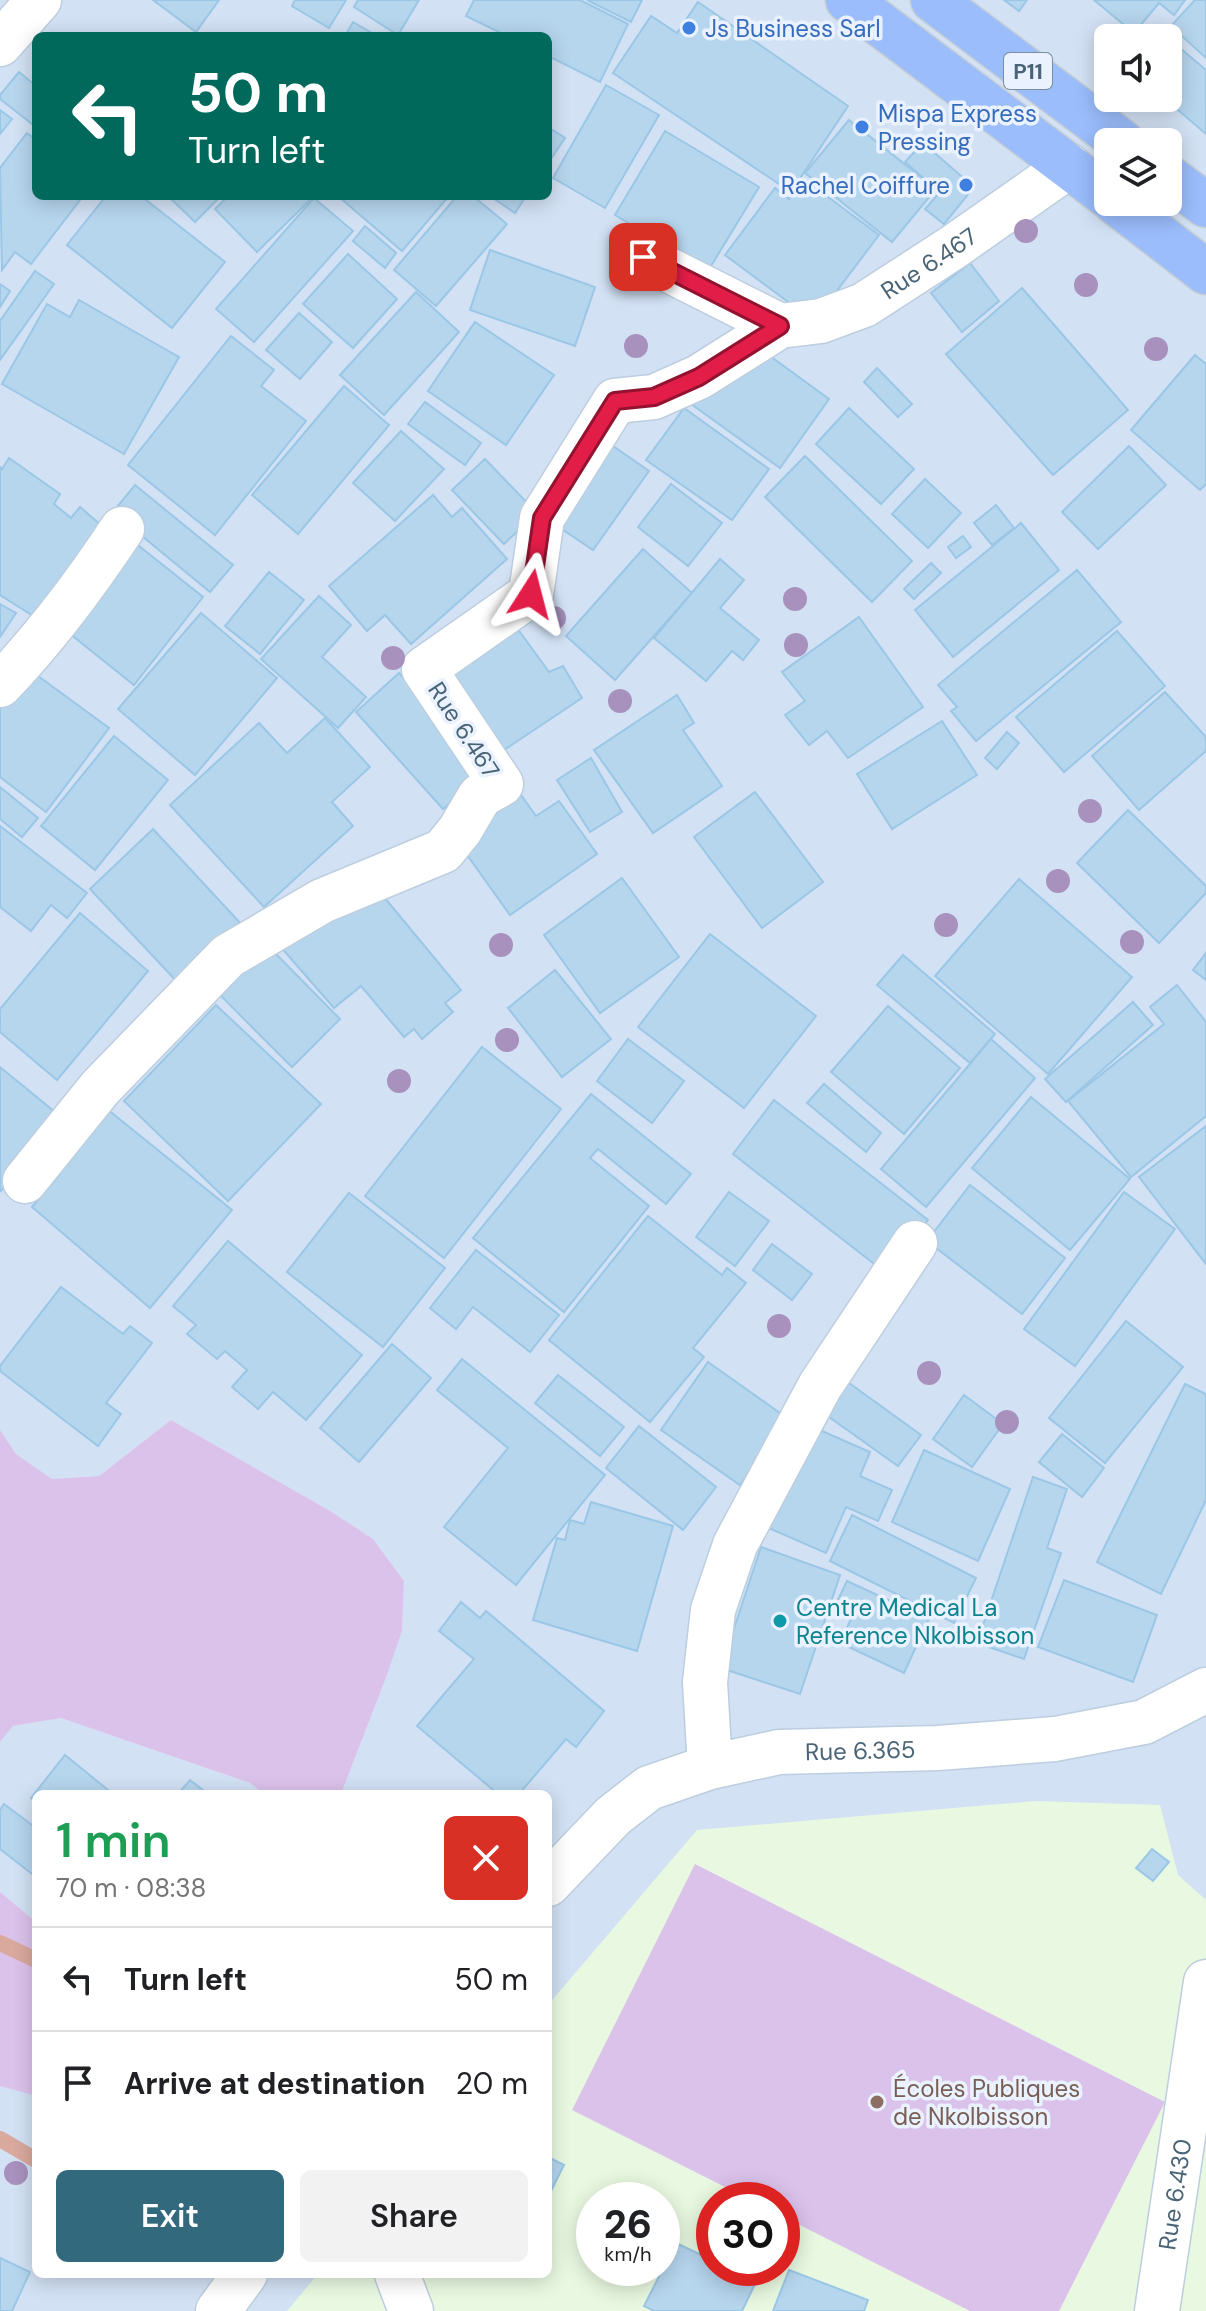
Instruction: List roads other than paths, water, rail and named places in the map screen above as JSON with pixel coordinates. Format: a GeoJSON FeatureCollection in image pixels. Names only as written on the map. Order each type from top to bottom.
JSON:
{"type":"FeatureCollection","features":[{"type":"Feature","properties":{"kind":"main road","name":"P11"},"geometry":{"type":"LineString","coordinates":[[848,0],[1094,185]]}},
{"type":"Feature","properties":{"kind":"main road","name":"P11"},"geometry":{"type":"LineString","coordinates":[[933,0],[1103,128]]}},
{"type":"Feature","properties":{"kind":"main road"},"geometry":{"type":"LineString","coordinates":[[1182,187],[1206,205]]}},
{"type":"Feature","properties":{"kind":"main road"},"geometry":{"type":"LineString","coordinates":[[1133,216],[1206,272]]}},
{"type":"Feature","properties":{"kind":"street"},"geometry":{"type":"LineString","coordinates":[[0,44],[39,0]]}},
{"type":"Feature","properties":{"kind":"street","name":"Rue 6.467"},"geometry":{"type":"LineString","coordinates":[[25,1181],[100,1088],[228,956],[322,901],[443,851],[480,796],[501,784],[424,669],[531,594],[542,518],[615,401],[654,397],[699,377],[780,326],[821,321],[864,305],[1069,166]]}},
{"type":"Feature","properties":{"kind":"street"},"geometry":{"type":"LineString","coordinates":[[643,257],[780,326]]}},
{"type":"Feature","properties":{"kind":"street"},"geometry":{"type":"LineString","coordinates":[[0,685],[83,588],[122,529]]}},
{"type":"Feature","properties":{"kind":"street"},"geometry":{"type":"LineString","coordinates":[[710,1767],[706,1668],[713,1610],[735,1545],[820,1386],[915,1243]]}},
{"type":"Feature","properties":{"kind":"street","name":"Rue 6.365"},"geometry":{"type":"LineString","coordinates":[[552,1880],[613,1816],[649,1788],[710,1767],[779,1752],[938,1748],[1055,1739],[1144,1722],[1206,1690]]}},
{"type":"Feature","properties":{"kind":"street","name":"Rue 6.430"},"geometry":{"type":"LineString","coordinates":[[1157,2311],[1206,1982]]}},
{"type":"Feature","properties":{"kind":"street"},"geometry":{"type":"LineString","coordinates":[[218,2311],[242,2278]]}},
{"type":"Feature","properties":{"kind":"street"},"geometry":{"type":"LineString","coordinates":[[399,2278],[411,2311]]}},
{"type":"Feature","properties":{"kind":"waterway"},"geometry":{"type":"LineString","coordinates":[[0,1943],[32,1958]]}},
{"type":"Feature","properties":{"kind":"waterway"},"geometry":{"type":"LineString","coordinates":[[0,2139],[32,2158]]}},
{"type":"Feature","properties":{"kind":"place","name":"Js Business Sarl"},"geometry":{"type":"Point","coordinates":[689,28]}},
{"type":"Feature","properties":{"kind":"place","name":"Mispa Express Pressing"},"geometry":{"type":"Point","coordinates":[862,127]}},
{"type":"Feature","properties":{"kind":"place","name":"Rachel Coiffure"},"geometry":{"type":"Point","coordinates":[966,185]}},
{"type":"Feature","properties":{"kind":"place","name":"Centre Medical La Reference Nkolbisson"},"geometry":{"type":"Point","coordinates":[780,1621]}},
{"type":"Feature","properties":{"kind":"place","name":"Écoles Publiques de Nkolbisson"},"geometry":{"type":"Point","coordinates":[877,2102]}}]}
